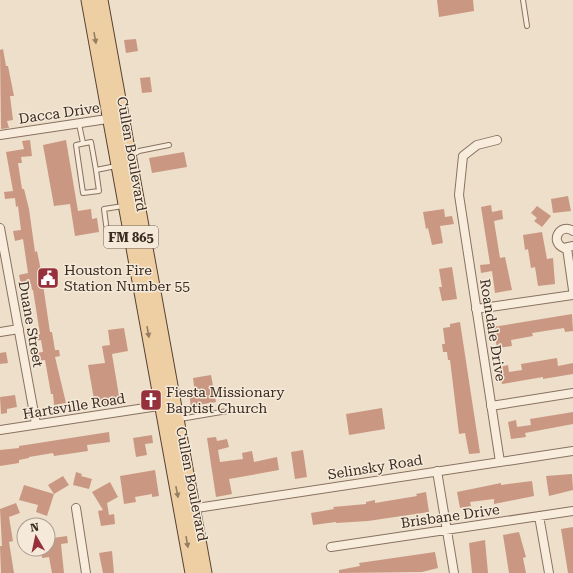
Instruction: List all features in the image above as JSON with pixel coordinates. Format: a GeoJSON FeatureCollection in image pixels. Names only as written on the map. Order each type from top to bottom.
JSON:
{"type":"FeatureCollection","features":[{"type":"Feature","properties":{"kind":"main road","name":"Cullen Boulevard"},"geometry":{"type":"LineString","coordinates":[[88,0],[116,118],[129,157],[133,224],[151,312],[175,403],[187,509],[192,573]]}},
{"type":"Feature","properties":{"kind":"main road","name":"Cullen Boulevard"},"geometry":{"type":"LineString","coordinates":[[102,0],[116,118],[118,165],[125,206],[133,224]]}},
{"type":"Feature","properties":{"kind":"main road","name":"Cullen Boulevard"},"geometry":{"type":"LineString","coordinates":[[151,312],[161,406],[205,573]]}},
{"type":"Feature","properties":{"kind":"street","name":"Dacca Drive"},"geometry":{"type":"LineString","coordinates":[[0,135],[116,118]]}},
{"type":"Feature","properties":{"kind":"street","name":"Roandale Drive"},"geometry":{"type":"LineString","coordinates":[[497,140],[477,145],[463,156],[459,182],[460,203],[500,462]]}},
{"type":"Feature","properties":{"kind":"street"},"geometry":{"type":"LineString","coordinates":[[573,231],[569,229],[562,229],[556,236],[559,245],[570,247],[573,290]]}},
{"type":"Feature","properties":{"kind":"street","name":"Duane Street"},"geometry":{"type":"LineString","coordinates":[[0,232],[36,424]]}},
{"type":"Feature","properties":{"kind":"street"},"geometry":{"type":"LineString","coordinates":[[476,309],[573,295]]}},
{"type":"Feature","properties":{"kind":"street"},"geometry":{"type":"LineString","coordinates":[[0,332],[19,329]]}},
{"type":"Feature","properties":{"kind":"street"},"geometry":{"type":"LineString","coordinates":[[492,406],[573,393]]}},
{"type":"Feature","properties":{"kind":"street","name":"Hartsville Road"},"geometry":{"type":"LineString","coordinates":[[0,430],[175,403]]}},
{"type":"Feature","properties":{"kind":"street","name":"Selinsky Road"},"geometry":{"type":"LineString","coordinates":[[187,509],[573,451]]}},
{"type":"Feature","properties":{"kind":"street"},"geometry":{"type":"LineString","coordinates":[[437,471],[454,573]]}},
{"type":"Feature","properties":{"kind":"street"},"geometry":{"type":"LineString","coordinates":[[76,508],[86,573]]}},
{"type":"Feature","properties":{"kind":"street","name":"Brisbane Drive"},"geometry":{"type":"LineString","coordinates":[[331,547],[573,511]]}},
{"type":"Feature","properties":{"kind":"street"},"geometry":{"type":"LineString","coordinates":[[539,516],[549,573]]}},
{"type":"Feature","properties":{"kind":"lane"},"geometry":{"type":"LineString","coordinates":[[524,0],[527,26]]}},
{"type":"Feature","properties":{"kind":"lane"},"geometry":{"type":"LineString","coordinates":[[80,124],[83,143]]}},
{"type":"Feature","properties":{"kind":"lane"},"geometry":{"type":"LineString","coordinates":[[91,142],[96,170],[99,191],[83,193],[76,145],[91,142]]}},
{"type":"Feature","properties":{"kind":"lane"},"geometry":{"type":"LineString","coordinates":[[129,157],[139,151],[169,145]]}},
{"type":"Feature","properties":{"kind":"lane"},"geometry":{"type":"LineString","coordinates":[[96,170],[118,165]]}},
{"type":"Feature","properties":{"kind":"lane"},"geometry":{"type":"LineString","coordinates":[[125,206],[104,209],[107,232],[133,224]]}},
{"type":"Feature","properties":{"kind":"lane"},"geometry":{"type":"LineString","coordinates":[[177,419],[239,409]]}},
{"type":"Feature","properties":{"kind":"building"},"geometry":{"type":"Polygon","coordinates":[[[437,0],[473,0],[474,11],[439,17],[437,0]]]}},
{"type":"Feature","properties":{"kind":"building"},"geometry":{"type":"Polygon","coordinates":[[[136,39],[138,51],[126,53],[124,40],[136,39]]]}},
{"type":"Feature","properties":{"kind":"building"},"geometry":{"type":"Polygon","coordinates":[[[3,49],[14,96],[10,96],[13,120],[7,121],[9,128],[1,129],[0,50],[3,49]]]}},
{"type":"Feature","properties":{"kind":"building"},"geometry":{"type":"Polygon","coordinates":[[[150,77],[152,92],[142,93],[140,78],[150,77]]]}},
{"type":"Feature","properties":{"kind":"building"},"geometry":{"type":"Polygon","coordinates":[[[30,140],[32,156],[21,157],[22,163],[18,163],[22,189],[24,189],[29,209],[35,252],[37,251],[41,271],[50,332],[52,332],[55,350],[59,350],[60,356],[55,357],[66,403],[54,405],[45,360],[36,361],[35,353],[43,352],[41,340],[35,341],[34,334],[40,334],[33,290],[31,284],[21,285],[19,275],[28,273],[23,239],[15,241],[13,231],[21,230],[18,206],[16,207],[15,198],[5,199],[4,192],[13,191],[6,152],[24,149],[22,141],[30,140]]]}},
{"type":"Feature","properties":{"kind":"building"},"geometry":{"type":"Polygon","coordinates":[[[66,140],[78,211],[91,209],[92,219],[97,218],[99,232],[75,236],[70,204],[54,206],[43,145],[66,140]]]}},
{"type":"Feature","properties":{"kind":"building"},"geometry":{"type":"Polygon","coordinates":[[[184,152],[187,167],[152,173],[149,158],[184,152]]]}},
{"type":"Feature","properties":{"kind":"building"},"geometry":{"type":"Polygon","coordinates":[[[568,196],[571,211],[553,213],[551,199],[568,196]]]}},
{"type":"Feature","properties":{"kind":"building"},"geometry":{"type":"Polygon","coordinates":[[[491,205],[492,212],[502,210],[503,219],[494,221],[500,258],[505,257],[512,290],[495,293],[492,271],[481,273],[480,265],[490,264],[481,207],[491,205]]]}},
{"type":"Feature","properties":{"kind":"building"},"geometry":{"type":"Polygon","coordinates":[[[537,206],[551,216],[542,227],[534,221],[537,218],[531,213],[537,206]]]}},
{"type":"Feature","properties":{"kind":"building"},"geometry":{"type":"Polygon","coordinates":[[[444,209],[445,217],[452,216],[454,224],[440,226],[443,243],[432,245],[428,228],[426,229],[423,212],[444,209]]]}},
{"type":"Feature","properties":{"kind":"building"},"geometry":{"type":"Polygon","coordinates":[[[542,232],[547,259],[553,258],[555,284],[538,286],[535,267],[531,268],[528,249],[525,250],[523,235],[542,232]]]}},
{"type":"Feature","properties":{"kind":"building"},"geometry":{"type":"Polygon","coordinates":[[[452,267],[457,299],[442,301],[439,287],[442,287],[439,269],[452,267]]]}},
{"type":"Feature","properties":{"kind":"building"},"geometry":{"type":"Polygon","coordinates":[[[572,314],[573,331],[565,332],[564,328],[532,333],[533,336],[511,340],[512,346],[497,348],[493,327],[572,314]]]}},
{"type":"Feature","properties":{"kind":"building"},"geometry":{"type":"Polygon","coordinates":[[[460,322],[480,453],[469,454],[465,433],[459,434],[450,360],[448,360],[447,352],[443,352],[442,344],[445,344],[443,328],[450,327],[450,324],[460,322]]]}},
{"type":"Feature","properties":{"kind":"building"},"geometry":{"type":"Polygon","coordinates":[[[124,328],[128,351],[112,354],[120,402],[95,405],[88,365],[105,363],[102,346],[110,345],[108,330],[124,328]]]}},
{"type":"Feature","properties":{"kind":"building"},"geometry":{"type":"Polygon","coordinates":[[[6,352],[8,363],[0,364],[0,353],[6,352]]]}},
{"type":"Feature","properties":{"kind":"building"},"geometry":{"type":"Polygon","coordinates":[[[557,358],[558,366],[573,363],[573,374],[543,379],[543,377],[502,384],[499,367],[508,365],[509,372],[522,370],[521,364],[557,358]]]}},
{"type":"Feature","properties":{"kind":"building"},"geometry":{"type":"Polygon","coordinates":[[[211,375],[216,402],[191,406],[189,394],[195,393],[193,378],[211,375]]]}},
{"type":"Feature","properties":{"kind":"building"},"geometry":{"type":"Polygon","coordinates":[[[15,395],[17,407],[7,409],[7,413],[1,414],[0,397],[15,395]]]}},
{"type":"Feature","properties":{"kind":"building"},"geometry":{"type":"Polygon","coordinates":[[[382,408],[385,429],[349,435],[346,414],[382,408]]]}},
{"type":"Feature","properties":{"kind":"building"},"geometry":{"type":"Polygon","coordinates":[[[573,412],[573,424],[525,433],[526,437],[511,439],[508,422],[516,420],[517,427],[531,425],[530,419],[573,412]]]}},
{"type":"Feature","properties":{"kind":"building"},"geometry":{"type":"Polygon","coordinates":[[[109,432],[110,442],[87,445],[88,451],[54,456],[53,453],[29,457],[19,460],[19,463],[0,466],[0,450],[109,432]]]}},
{"type":"Feature","properties":{"kind":"building"},"geometry":{"type":"Polygon","coordinates":[[[152,435],[153,443],[145,444],[147,455],[136,457],[133,438],[152,435]]]}},
{"type":"Feature","properties":{"kind":"building"},"geometry":{"type":"Polygon","coordinates":[[[216,437],[217,441],[227,439],[229,447],[218,450],[220,462],[243,459],[242,453],[252,451],[254,462],[277,457],[279,470],[229,479],[232,494],[216,497],[207,438],[216,437]]]}},
{"type":"Feature","properties":{"kind":"building"},"geometry":{"type":"Polygon","coordinates":[[[303,450],[307,477],[295,479],[291,452],[303,450]]]}},
{"type":"Feature","properties":{"kind":"building"},"geometry":{"type":"Polygon","coordinates":[[[155,470],[159,496],[152,497],[152,494],[135,497],[136,502],[124,504],[120,476],[155,470]]]}},
{"type":"Feature","properties":{"kind":"building"},"geometry":{"type":"Polygon","coordinates":[[[76,472],[82,474],[81,476],[92,479],[89,489],[73,485],[76,472]]]}},
{"type":"Feature","properties":{"kind":"building"},"geometry":{"type":"Polygon","coordinates":[[[572,474],[573,490],[549,496],[546,476],[572,474]]]}},
{"type":"Feature","properties":{"kind":"building"},"geometry":{"type":"Polygon","coordinates":[[[63,476],[69,485],[54,494],[48,485],[63,476]]]}},
{"type":"Feature","properties":{"kind":"building"},"geometry":{"type":"Polygon","coordinates":[[[532,481],[534,496],[494,504],[494,499],[470,502],[471,506],[460,508],[457,492],[501,483],[501,485],[532,481]]]}},
{"type":"Feature","properties":{"kind":"building"},"geometry":{"type":"Polygon","coordinates":[[[110,482],[118,497],[107,503],[109,515],[114,514],[115,524],[101,526],[98,511],[103,510],[92,492],[110,482]]]}},
{"type":"Feature","properties":{"kind":"building"},"geometry":{"type":"Polygon","coordinates":[[[24,485],[54,494],[47,516],[36,512],[38,505],[19,500],[24,485]]]}},
{"type":"Feature","properties":{"kind":"building"},"geometry":{"type":"Polygon","coordinates":[[[426,492],[429,512],[368,521],[336,522],[313,525],[311,513],[334,509],[333,507],[366,504],[366,502],[375,500],[375,503],[417,496],[416,494],[426,492]]]}},
{"type":"Feature","properties":{"kind":"building"},"geometry":{"type":"Polygon","coordinates":[[[16,503],[20,513],[9,517],[13,541],[9,542],[14,573],[1,573],[0,546],[2,546],[0,509],[16,503]]]}},
{"type":"Feature","properties":{"kind":"building"},"geometry":{"type":"Polygon","coordinates":[[[573,527],[573,573],[568,573],[561,529],[573,527]]]}},
{"type":"Feature","properties":{"kind":"building"},"geometry":{"type":"Polygon","coordinates":[[[519,532],[526,557],[523,558],[526,573],[509,573],[503,535],[519,532]]]}},
{"type":"Feature","properties":{"kind":"building"},"geometry":{"type":"Polygon","coordinates":[[[67,536],[68,543],[61,544],[64,573],[52,573],[49,557],[56,557],[56,538],[67,536]]]}},
{"type":"Feature","properties":{"kind":"building"},"geometry":{"type":"Polygon","coordinates":[[[485,540],[488,573],[472,573],[469,543],[485,540]]]}},
{"type":"Feature","properties":{"kind":"building"},"geometry":{"type":"Polygon","coordinates":[[[112,551],[114,573],[103,573],[99,553],[112,551]]]}},
{"type":"Feature","properties":{"kind":"building"},"geometry":{"type":"Polygon","coordinates":[[[435,552],[438,568],[422,572],[339,573],[339,570],[360,566],[359,563],[435,552]]]}},
{"type":"Feature","properties":{"kind":"place","name":"Houston Fire Station Number 55"},"geometry":{"type":"Point","coordinates":[48,278]}},
{"type":"Feature","properties":{"kind":"place","name":"Fiesta Missionary Baptist Church"},"geometry":{"type":"Point","coordinates":[151,400]}}]}
